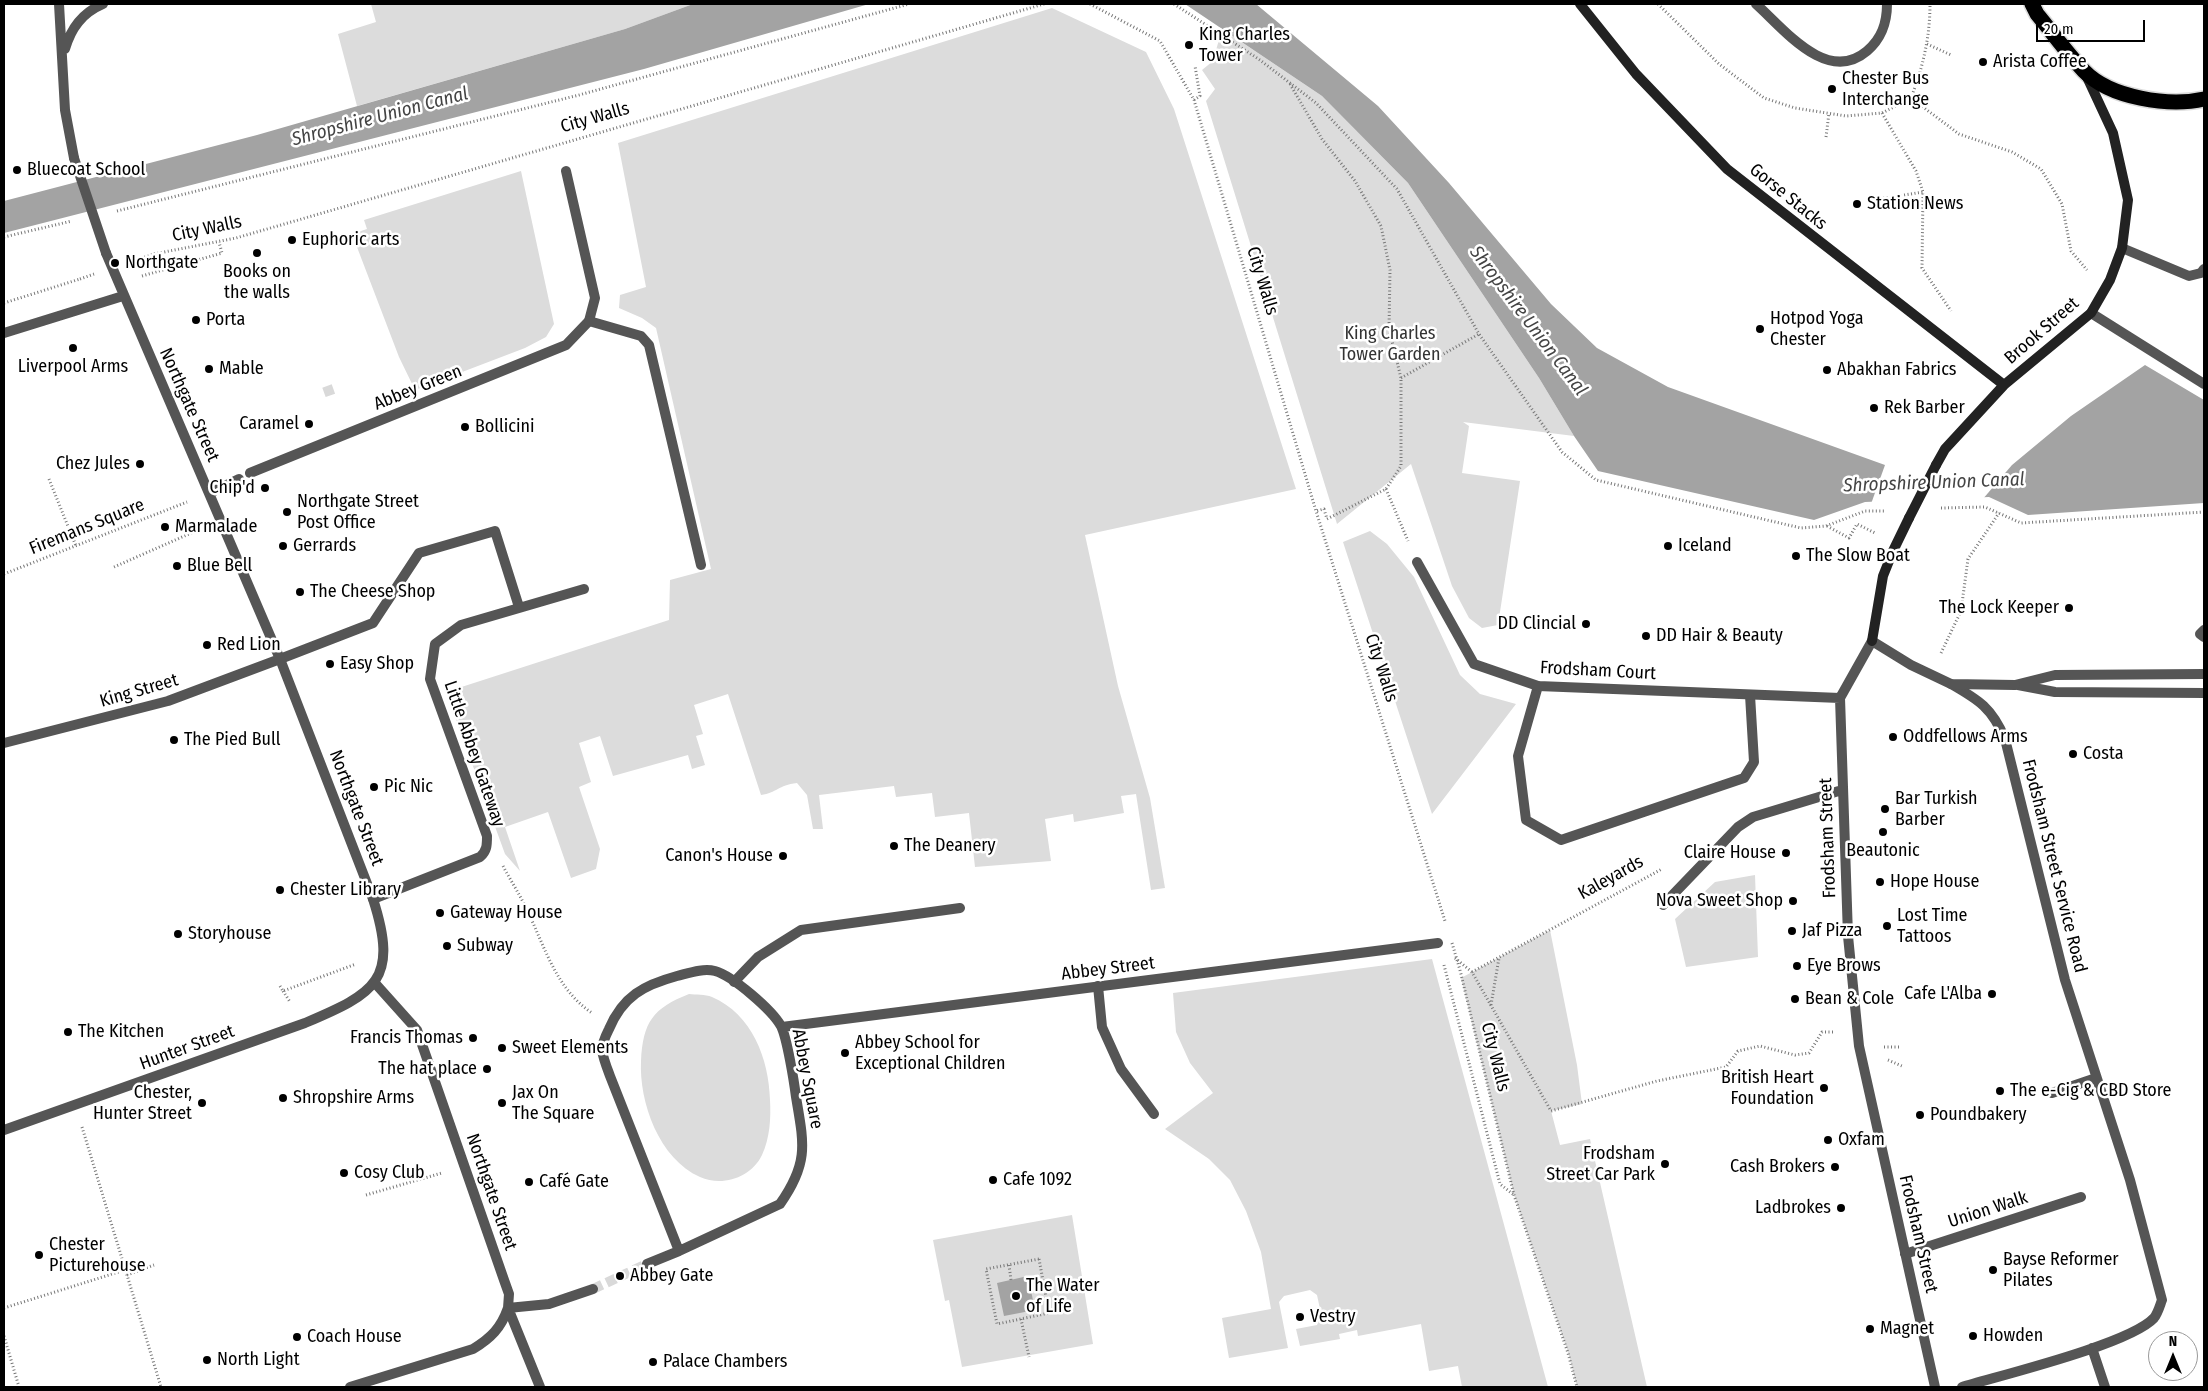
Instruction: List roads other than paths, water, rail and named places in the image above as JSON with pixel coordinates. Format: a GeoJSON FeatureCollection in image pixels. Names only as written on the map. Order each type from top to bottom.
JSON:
{"type":"FeatureCollection","features":[{"type":"Feature","properties":{"kind":"highway"},"geometry":{"type":"LineString","coordinates":[[2032,4],[2037,14],[2085,72],[2116,92],[2144,98],[2189,102],[2204,99]]}},
{"type":"Feature","properties":{"kind":"street","name":"Northgate Street"},"geometry":{"type":"LineString","coordinates":[[59,4],[65,110],[74,158],[106,253],[280,660],[374,899],[383,928],[385,954],[381,969],[374,982],[417,1030],[509,1294],[508,1308],[540,1387]]}},
{"type":"Feature","properties":{"kind":"street"},"geometry":{"type":"LineString","coordinates":[[62,58],[68,38],[76,23],[90,10],[103,4]]}},
{"type":"Feature","properties":{"kind":"street","name":"Gorse Stacks"},"geometry":{"type":"LineString","coordinates":[[1580,4],[1636,74],[1727,169],[2004,385]]}},
{"type":"Feature","properties":{"kind":"street"},"geometry":{"type":"LineString","coordinates":[[1756,4],[1811,53],[1826,61],[1840,62],[1860,56],[1875,44],[1885,25],[1887,4]]}},
{"type":"Feature","properties":{"kind":"street","name":"Brook Street"},"geometry":{"type":"LineString","coordinates":[[2004,385],[2091,313],[2110,280],[2122,248],[2128,200],[2113,132],[2085,72]]}},
{"type":"Feature","properties":{"kind":"street"},"geometry":{"type":"LineString","coordinates":[[566,171],[595,298],[589,321],[641,336],[649,345],[701,565]]}},
{"type":"Feature","properties":{"kind":"street"},"geometry":{"type":"LineString","coordinates":[[2122,248],[2189,276],[2201,273],[2204,269]]}},
{"type":"Feature","properties":{"kind":"street"},"geometry":{"type":"LineString","coordinates":[[4,333],[123,296]]}},
{"type":"Feature","properties":{"kind":"street"},"geometry":{"type":"LineString","coordinates":[[2091,313],[2204,384]]}},
{"type":"Feature","properties":{"kind":"street","name":"Abbey Green"},"geometry":{"type":"LineString","coordinates":[[250,473],[566,345],[589,321]]}},
{"type":"Feature","properties":{"kind":"street"},"geometry":{"type":"LineString","coordinates":[[1840,698],[1872,641],[1883,576],[1896,543],[1936,465],[1946,449],[2004,385]]}},
{"type":"Feature","properties":{"kind":"street"},"geometry":{"type":"LineString","coordinates":[[210,493],[239,479]]}},
{"type":"Feature","properties":{"kind":"street","name":"King Street"},"geometry":{"type":"LineString","coordinates":[[4,743],[168,700],[280,660],[373,623],[419,553],[495,531],[519,608]]}},
{"type":"Feature","properties":{"kind":"street","name":"Frodsham Court"},"geometry":{"type":"LineString","coordinates":[[1417,562],[1474,664],[1538,686],[1840,698]]}},
{"type":"Feature","properties":{"kind":"street","name":"Little Abbey Gateway"},"geometry":{"type":"LineString","coordinates":[[374,899],[474,860],[485,852],[487,836],[430,679],[435,644],[461,625],[584,589]]}},
{"type":"Feature","properties":{"kind":"street"},"geometry":{"type":"LineString","coordinates":[[2204,630],[2200,634],[2204,636]]}},
{"type":"Feature","properties":{"kind":"street","name":"Frodsham Street Service Road"},"geometry":{"type":"LineString","coordinates":[[1872,641],[1977,699],[1989,709],[2005,739],[2064,980],[2130,1180],[2162,1300],[2155,1317],[2139,1329],[2092,1348]]}},
{"type":"Feature","properties":{"kind":"street"},"geometry":{"type":"LineString","coordinates":[[2015,685],[2055,674],[2204,674]]}},
{"type":"Feature","properties":{"kind":"street"},"geometry":{"type":"LineString","coordinates":[[1951,684],[2015,685],[2055,692],[2204,693]]}},
{"type":"Feature","properties":{"kind":"street"},"geometry":{"type":"LineString","coordinates":[[1538,686],[1518,756],[1526,820],[1561,840],[1744,778],[1754,762],[1750,695]]}},
{"type":"Feature","properties":{"kind":"street","name":"Frodsham Street"},"geometry":{"type":"LineString","coordinates":[[1840,698],[1848,936],[1860,1046],[1935,1387]]}},
{"type":"Feature","properties":{"kind":"street"},"geometry":{"type":"LineString","coordinates":[[1663,905],[1738,827],[1753,817],[1842,790]]}},
{"type":"Feature","properties":{"kind":"street"},"geometry":{"type":"LineString","coordinates":[[734,982],[758,957],[801,930],[960,908]]}},
{"type":"Feature","properties":{"kind":"street","name":"Abbey Street"},"geometry":{"type":"LineString","coordinates":[[782,1027],[1438,943]]}},
{"type":"Feature","properties":{"kind":"street","name":"Abbey Square"},"geometry":{"type":"LineString","coordinates":[[648,1264],[679,1251],[780,1204],[798,1174],[802,1160],[802,1133],[782,1027],[771,1014],[734,982],[715,971],[695,971],[663,980],[634,993],[620,1008],[611,1023],[602,1050],[679,1251]]}},
{"type":"Feature","properties":{"kind":"street","name":"Hunter Street"},"geometry":{"type":"LineString","coordinates":[[4,1130],[305,1023],[349,1004],[363,995],[374,982]]}},
{"type":"Feature","properties":{"kind":"street"},"geometry":{"type":"LineString","coordinates":[[1098,986],[1102,1027],[1121,1069],[1154,1114]]}},
{"type":"Feature","properties":{"kind":"street"},"geometry":{"type":"LineString","coordinates":[[2052,1093],[2096,1078]]}},
{"type":"Feature","properties":{"kind":"street","name":"Union Walk"},"geometry":{"type":"LineString","coordinates":[[1905,1254],[2081,1197]]}},
{"type":"Feature","properties":{"kind":"street"},"geometry":{"type":"LineString","coordinates":[[350,1387],[472,1350],[491,1339],[503,1322],[508,1308],[550,1304],[593,1289]]}},
{"type":"Feature","properties":{"kind":"street"},"geometry":{"type":"LineString","coordinates":[[1962,1387],[2092,1348],[2105,1387]]}},
{"type":"Feature","properties":{"kind":"water","name":"Shropshire Union Canal"},"geometry":{"type":"Polygon","coordinates":[[[693,4],[869,4],[644,69],[4,233],[4,201],[257,135],[625,29],[693,4]]]}},
{"type":"Feature","properties":{"kind":"water","name":"Shropshire Union Canal"},"geometry":{"type":"Polygon","coordinates":[[[1185,4],[1256,4],[1378,106],[1449,183],[1551,304],[1597,348],[1668,387],[1885,465],[2012,465],[2071,416],[2145,365],[2204,400],[2204,503],[2028,515],[1989,497],[1865,502],[1814,520],[1598,471],[1574,436],[1539,378],[1408,183],[1322,96],[1185,4]]]}},
{"type":"Feature","properties":{"kind":"water"},"geometry":{"type":"Polygon","coordinates":[[[1028,1276],[1035,1310],[1004,1316],[997,1283],[1028,1276]]]}},
{"type":"Feature","properties":{"kind":"tunnel"},"geometry":{"type":"LineString","coordinates":[[327,386],[332,400]]}},
{"type":"Feature","properties":{"kind":"tunnel"},"geometry":{"type":"LineString","coordinates":[[593,1289],[647,1264]]}},
{"type":"Feature","properties":{"kind":"place","name":"King Charles Tower"},"geometry":{"type":"Point","coordinates":[1189,45]}},
{"type":"Feature","properties":{"kind":"place","name":"Arista Coffee"},"geometry":{"type":"Point","coordinates":[1983,62]}},
{"type":"Feature","properties":{"kind":"place","name":"Chester Bus Interchange"},"geometry":{"type":"Point","coordinates":[1832,89]}},
{"type":"Feature","properties":{"kind":"place","name":"Bluecoat School"},"geometry":{"type":"Point","coordinates":[17,170]}},
{"type":"Feature","properties":{"kind":"place","name":"Station News"},"geometry":{"type":"Point","coordinates":[1857,204]}},
{"type":"Feature","properties":{"kind":"place","name":"Euphoric arts"},"geometry":{"type":"Point","coordinates":[292,240]}},
{"type":"Feature","properties":{"kind":"place","name":"Books on the walls"},"geometry":{"type":"Point","coordinates":[257,253]}},
{"type":"Feature","properties":{"kind":"place","name":"Northgate"},"geometry":{"type":"Point","coordinates":[115,263]}},
{"type":"Feature","properties":{"kind":"place","name":"Porta"},"geometry":{"type":"Point","coordinates":[196,320]}},
{"type":"Feature","properties":{"kind":"place","name":"Hotpod Yoga Chester"},"geometry":{"type":"Point","coordinates":[1760,329]}},
{"type":"Feature","properties":{"kind":"place","name":"Liverpool Arms"},"geometry":{"type":"Point","coordinates":[73,348]}},
{"type":"Feature","properties":{"kind":"place","name":"Mable"},"geometry":{"type":"Point","coordinates":[209,369]}},
{"type":"Feature","properties":{"kind":"place","name":"Abakhan Fabrics"},"geometry":{"type":"Point","coordinates":[1827,370]}},
{"type":"Feature","properties":{"kind":"place","name":"Rek Barber"},"geometry":{"type":"Point","coordinates":[1874,408]}},
{"type":"Feature","properties":{"kind":"place","name":"Caramel"},"geometry":{"type":"Point","coordinates":[309,424]}},
{"type":"Feature","properties":{"kind":"place","name":"Bollicini"},"geometry":{"type":"Point","coordinates":[465,427]}},
{"type":"Feature","properties":{"kind":"place","name":"Chez Jules"},"geometry":{"type":"Point","coordinates":[140,464]}},
{"type":"Feature","properties":{"kind":"place","name":"Chip'd"},"geometry":{"type":"Point","coordinates":[265,488]}},
{"type":"Feature","properties":{"kind":"place","name":"Northgate Street Post Office"},"geometry":{"type":"Point","coordinates":[287,512]}},
{"type":"Feature","properties":{"kind":"place","name":"Marmalade"},"geometry":{"type":"Point","coordinates":[165,527]}},
{"type":"Feature","properties":{"kind":"place","name":"Gerrards"},"geometry":{"type":"Point","coordinates":[283,546]}},
{"type":"Feature","properties":{"kind":"place","name":"Iceland"},"geometry":{"type":"Point","coordinates":[1668,546]}},
{"type":"Feature","properties":{"kind":"place","name":"The Slow Boat"},"geometry":{"type":"Point","coordinates":[1796,556]}},
{"type":"Feature","properties":{"kind":"place","name":"Blue Bell"},"geometry":{"type":"Point","coordinates":[177,566]}},
{"type":"Feature","properties":{"kind":"place","name":"The Cheese Shop"},"geometry":{"type":"Point","coordinates":[300,592]}},
{"type":"Feature","properties":{"kind":"place","name":"The Lock Keeper"},"geometry":{"type":"Point","coordinates":[2069,608]}},
{"type":"Feature","properties":{"kind":"place","name":"DD Clincial"},"geometry":{"type":"Point","coordinates":[1586,624]}},
{"type":"Feature","properties":{"kind":"place","name":"DD Hair & Beauty"},"geometry":{"type":"Point","coordinates":[1646,636]}},
{"type":"Feature","properties":{"kind":"place","name":"Red Lion"},"geometry":{"type":"Point","coordinates":[207,645]}},
{"type":"Feature","properties":{"kind":"place","name":"Easy Shop"},"geometry":{"type":"Point","coordinates":[330,664]}},
{"type":"Feature","properties":{"kind":"place","name":"Oddfellows Arms"},"geometry":{"type":"Point","coordinates":[1893,737]}},
{"type":"Feature","properties":{"kind":"place","name":"The Pied Bull"},"geometry":{"type":"Point","coordinates":[174,740]}},
{"type":"Feature","properties":{"kind":"place","name":"Costa"},"geometry":{"type":"Point","coordinates":[2073,754]}},
{"type":"Feature","properties":{"kind":"place","name":"Pic Nic"},"geometry":{"type":"Point","coordinates":[374,787]}},
{"type":"Feature","properties":{"kind":"place","name":"Bar Turkish Barber"},"geometry":{"type":"Point","coordinates":[1885,809]}},
{"type":"Feature","properties":{"kind":"place","name":"Beautonic"},"geometry":{"type":"Point","coordinates":[1883,832]}},
{"type":"Feature","properties":{"kind":"place","name":"The Deanery"},"geometry":{"type":"Point","coordinates":[894,846]}},
{"type":"Feature","properties":{"kind":"place","name":"Claire House"},"geometry":{"type":"Point","coordinates":[1786,853]}},
{"type":"Feature","properties":{"kind":"place","name":"Canon's House"},"geometry":{"type":"Point","coordinates":[783,856]}},
{"type":"Feature","properties":{"kind":"place","name":"Hope House"},"geometry":{"type":"Point","coordinates":[1880,882]}},
{"type":"Feature","properties":{"kind":"place","name":"Chester Library"},"geometry":{"type":"Point","coordinates":[280,890]}},
{"type":"Feature","properties":{"kind":"place","name":"Nova Sweet Shop"},"geometry":{"type":"Point","coordinates":[1793,901]}},
{"type":"Feature","properties":{"kind":"place","name":"Gateway House"},"geometry":{"type":"Point","coordinates":[440,913]}},
{"type":"Feature","properties":{"kind":"place","name":"Lost Time Tattoos"},"geometry":{"type":"Point","coordinates":[1887,926]}},
{"type":"Feature","properties":{"kind":"place","name":"Jaf Pizza"},"geometry":{"type":"Point","coordinates":[1792,931]}},
{"type":"Feature","properties":{"kind":"place","name":"Storyhouse"},"geometry":{"type":"Point","coordinates":[178,934]}},
{"type":"Feature","properties":{"kind":"place","name":"Subway"},"geometry":{"type":"Point","coordinates":[447,946]}},
{"type":"Feature","properties":{"kind":"place","name":"Eye Brows"},"geometry":{"type":"Point","coordinates":[1797,966]}},
{"type":"Feature","properties":{"kind":"place","name":"Cafe L'Alba"},"geometry":{"type":"Point","coordinates":[1992,994]}},
{"type":"Feature","properties":{"kind":"place","name":"Bean & Cole"},"geometry":{"type":"Point","coordinates":[1795,999]}},
{"type":"Feature","properties":{"kind":"place","name":"The Kitchen"},"geometry":{"type":"Point","coordinates":[68,1032]}},
{"type":"Feature","properties":{"kind":"place","name":"Francis Thomas"},"geometry":{"type":"Point","coordinates":[473,1038]}},
{"type":"Feature","properties":{"kind":"place","name":"Sweet Elements"},"geometry":{"type":"Point","coordinates":[502,1048]}},
{"type":"Feature","properties":{"kind":"place","name":"Abbey School for Exceptional Children"},"geometry":{"type":"Point","coordinates":[845,1053]}},
{"type":"Feature","properties":{"kind":"place","name":"The hat place"},"geometry":{"type":"Point","coordinates":[487,1069]}},
{"type":"Feature","properties":{"kind":"place","name":"British Heart Foundation"},"geometry":{"type":"Point","coordinates":[1824,1088]}},
{"type":"Feature","properties":{"kind":"place","name":"The e-Cig & CBD Store"},"geometry":{"type":"Point","coordinates":[2000,1091]}},
{"type":"Feature","properties":{"kind":"place","name":"Shropshire Arms"},"geometry":{"type":"Point","coordinates":[283,1098]}},
{"type":"Feature","properties":{"kind":"place","name":"Chester, Hunter Street"},"geometry":{"type":"Point","coordinates":[202,1103]}},
{"type":"Feature","properties":{"kind":"place","name":"Jax On The Square"},"geometry":{"type":"Point","coordinates":[502,1103]}},
{"type":"Feature","properties":{"kind":"place","name":"Poundbakery"},"geometry":{"type":"Point","coordinates":[1920,1115]}},
{"type":"Feature","properties":{"kind":"place","name":"Oxfam"},"geometry":{"type":"Point","coordinates":[1828,1140]}},
{"type":"Feature","properties":{"kind":"place","name":"Frodsham Street Car Park"},"geometry":{"type":"Point","coordinates":[1665,1164]}},
{"type":"Feature","properties":{"kind":"place","name":"Cash Brokers"},"geometry":{"type":"Point","coordinates":[1835,1167]}},
{"type":"Feature","properties":{"kind":"place","name":"Cosy Club"},"geometry":{"type":"Point","coordinates":[344,1173]}},
{"type":"Feature","properties":{"kind":"place","name":"Cafe 1092"},"geometry":{"type":"Point","coordinates":[993,1180]}},
{"type":"Feature","properties":{"kind":"place","name":"Café Gate"},"geometry":{"type":"Point","coordinates":[529,1182]}},
{"type":"Feature","properties":{"kind":"place","name":"Ladbrokes"},"geometry":{"type":"Point","coordinates":[1841,1208]}},
{"type":"Feature","properties":{"kind":"place","name":"Chester Picturehouse"},"geometry":{"type":"Point","coordinates":[39,1255]}},
{"type":"Feature","properties":{"kind":"place","name":"Bayse Reformer Pilates"},"geometry":{"type":"Point","coordinates":[1993,1270]}},
{"type":"Feature","properties":{"kind":"place","name":"Abbey Gate"},"geometry":{"type":"Point","coordinates":[620,1276]}},
{"type":"Feature","properties":{"kind":"place","name":"The Water of Life"},"geometry":{"type":"Point","coordinates":[1016,1296]}},
{"type":"Feature","properties":{"kind":"place","name":"Vestry"},"geometry":{"type":"Point","coordinates":[1300,1317]}},
{"type":"Feature","properties":{"kind":"place","name":"Magnet"},"geometry":{"type":"Point","coordinates":[1870,1329]}},
{"type":"Feature","properties":{"kind":"place","name":"Howden"},"geometry":{"type":"Point","coordinates":[1973,1336]}},
{"type":"Feature","properties":{"kind":"place","name":"Coach House"},"geometry":{"type":"Point","coordinates":[297,1337]}},
{"type":"Feature","properties":{"kind":"place","name":"North Light"},"geometry":{"type":"Point","coordinates":[207,1360]}},
{"type":"Feature","properties":{"kind":"place","name":"Palace Chambers"},"geometry":{"type":"Point","coordinates":[653,1362]}},
{"type":"Feature","properties":{"kind":"park label","name":"King Charles Tower Garden"},"geometry":{"type":"Point","coordinates":[1390,344]}}]}
